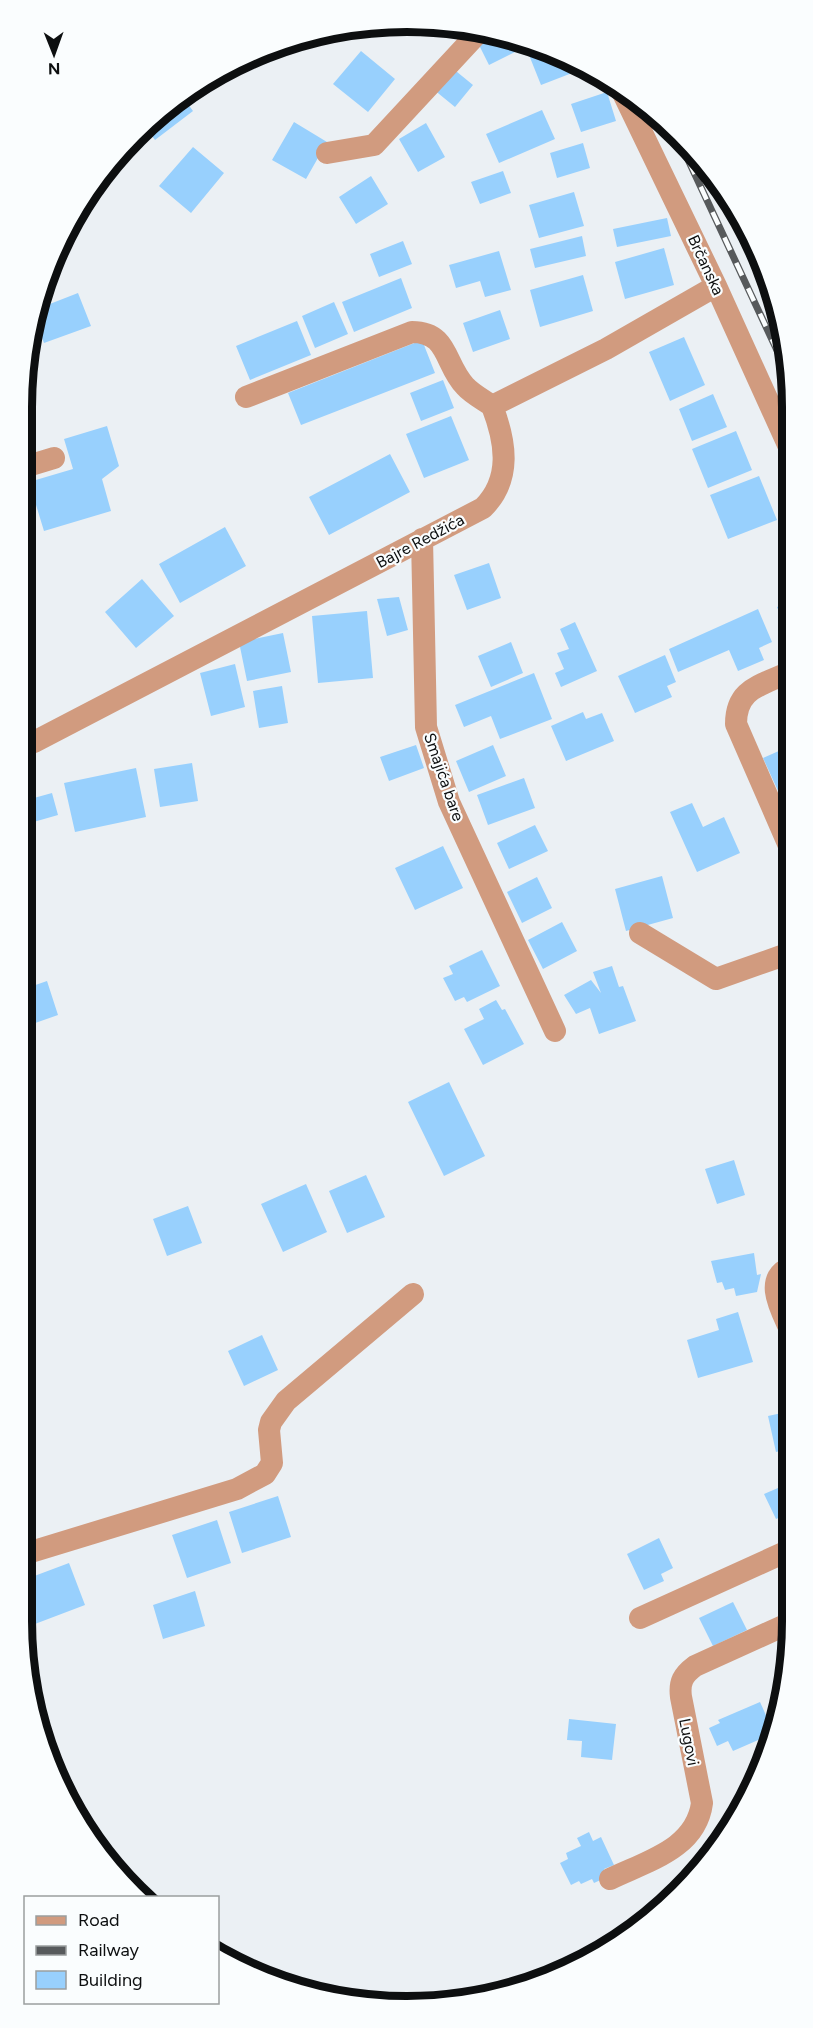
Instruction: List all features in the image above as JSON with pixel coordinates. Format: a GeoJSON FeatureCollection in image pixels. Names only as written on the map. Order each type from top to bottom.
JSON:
{"type":"FeatureCollection","features":[{"type":"Feature","properties":{"kind":"street"},"geometry":{"type":"LineString","coordinates":[[327,153],[375,145],[473,38]]}},
{"type":"Feature","properties":{"kind":"street","name":"Brčanska"},"geometry":{"type":"LineString","coordinates":[[628,104],[716,286],[782,432]]}},
{"type":"Feature","properties":{"kind":"street"},"geometry":{"type":"LineString","coordinates":[[246,397],[412,332],[424,332],[435,336],[465,386],[492,406],[606,349],[716,286]]}},
{"type":"Feature","properties":{"kind":"street","name":"Bajre Redžića"},"geometry":{"type":"LineString","coordinates":[[34,742],[483,508],[495,496],[501,482],[504,455],[500,426],[492,406]]}},
{"type":"Feature","properties":{"kind":"street"},"geometry":{"type":"LineString","coordinates":[[32,465],[54,458]]}},
{"type":"Feature","properties":{"kind":"street","name":"Smajića bare"},"geometry":{"type":"LineString","coordinates":[[422,539],[426,727],[450,802],[555,1030]]}},
{"type":"Feature","properties":{"kind":"street"},"geometry":{"type":"LineString","coordinates":[[782,675],[743,694],[737,706],[736,724],[782,830]]}},
{"type":"Feature","properties":{"kind":"street"},"geometry":{"type":"LineString","coordinates":[[640,933],[716,979],[782,956]]}},
{"type":"Feature","properties":{"kind":"street"},"geometry":{"type":"LineString","coordinates":[[782,1273],[775,1285],[782,1309]]}},
{"type":"Feature","properties":{"kind":"street"},"geometry":{"type":"LineString","coordinates":[[32,1552],[237,1489],[265,1474],[272,1463],[269,1430],[271,1422],[286,1401],[413,1294]]}},
{"type":"Feature","properties":{"kind":"street"},"geometry":{"type":"LineString","coordinates":[[640,1618],[782,1554]]}},
{"type":"Feature","properties":{"kind":"street","name":"Lugovi"},"geometry":{"type":"LineString","coordinates":[[610,1880],[677,1847],[695,1828],[700,1816],[702,1803],[681,1697],[680,1685],[685,1674],[695,1666],[782,1627]]}},
{"type":"Feature","properties":{"kind":"building"},"geometry":{"type":"Polygon","coordinates":[[[476,38],[521,49],[489,65],[476,38]]]}},
{"type":"Feature","properties":{"kind":"building"},"geometry":{"type":"Polygon","coordinates":[[[361,51],[395,79],[368,112],[333,84],[361,51]]]}},
{"type":"Feature","properties":{"kind":"building"},"geometry":{"type":"Polygon","coordinates":[[[527,51],[575,72],[541,85],[527,51]]]}},
{"type":"Feature","properties":{"kind":"building"},"geometry":{"type":"Polygon","coordinates":[[[273,56],[253,68],[251,65],[273,56]]]}},
{"type":"Feature","properties":{"kind":"building"},"geometry":{"type":"Polygon","coordinates":[[[451,67],[473,85],[455,107],[433,89],[451,67]]]}},
{"type":"Feature","properties":{"kind":"building"},"geometry":{"type":"Polygon","coordinates":[[[607,92],[616,121],[581,132],[571,104],[607,92]]]}},
{"type":"Feature","properties":{"kind":"building"},"geometry":{"type":"Polygon","coordinates":[[[187,103],[193,111],[155,140],[150,133],[187,103]]]}},
{"type":"Feature","properties":{"kind":"building"},"geometry":{"type":"Polygon","coordinates":[[[542,110],[555,139],[499,163],[486,134],[542,110]]]}},
{"type":"Feature","properties":{"kind":"building"},"geometry":{"type":"Polygon","coordinates":[[[294,122],[327,142],[306,179],[272,160],[294,122]]]}},
{"type":"Feature","properties":{"kind":"building"},"geometry":{"type":"Polygon","coordinates":[[[426,123],[445,157],[418,172],[399,139],[426,123]]]}},
{"type":"Feature","properties":{"kind":"building"},"geometry":{"type":"Polygon","coordinates":[[[583,143],[590,168],[557,178],[550,153],[583,143]]]}},
{"type":"Feature","properties":{"kind":"building"},"geometry":{"type":"Polygon","coordinates":[[[193,147],[224,173],[191,213],[159,186],[193,147]]]}},
{"type":"Feature","properties":{"kind":"building"},"geometry":{"type":"Polygon","coordinates":[[[503,171],[511,193],[480,204],[471,182],[503,171]]]}},
{"type":"Feature","properties":{"kind":"building"},"geometry":{"type":"Polygon","coordinates":[[[371,176],[388,204],[356,224],[339,197],[371,176]]]}},
{"type":"Feature","properties":{"kind":"building"},"geometry":{"type":"Polygon","coordinates":[[[574,192],[584,226],[539,238],[529,205],[574,192]]]}},
{"type":"Feature","properties":{"kind":"building"},"geometry":{"type":"Polygon","coordinates":[[[667,218],[671,236],[617,247],[613,229],[667,218]]]}},
{"type":"Feature","properties":{"kind":"building"},"geometry":{"type":"Polygon","coordinates":[[[582,236],[586,256],[535,268],[530,249],[582,236]]]}},
{"type":"Feature","properties":{"kind":"building"},"geometry":{"type":"Polygon","coordinates":[[[403,241],[412,264],[379,277],[370,254],[403,241]]]}},
{"type":"Feature","properties":{"kind":"building"},"geometry":{"type":"Polygon","coordinates":[[[664,248],[674,285],[625,299],[615,262],[664,248]]]}},
{"type":"Feature","properties":{"kind":"building"},"geometry":{"type":"Polygon","coordinates":[[[499,251],[511,290],[485,297],[480,281],[456,288],[449,265],[499,251]]]}},
{"type":"Feature","properties":{"kind":"building"},"geometry":{"type":"Polygon","coordinates":[[[583,275],[593,311],[540,327],[530,290],[583,275]]]}},
{"type":"Feature","properties":{"kind":"building"},"geometry":{"type":"Polygon","coordinates":[[[401,278],[412,308],[354,332],[342,302],[401,278]]]}},
{"type":"Feature","properties":{"kind":"building"},"geometry":{"type":"Polygon","coordinates":[[[78,293],[91,326],[44,343],[39,331],[45,306],[78,293]]]}},
{"type":"Feature","properties":{"kind":"building"},"geometry":{"type":"Polygon","coordinates":[[[334,302],[348,334],[315,348],[302,316],[334,302]]]}},
{"type":"Feature","properties":{"kind":"building"},"geometry":{"type":"Polygon","coordinates":[[[500,310],[510,339],[473,352],[463,323],[500,310]]]}},
{"type":"Feature","properties":{"kind":"building"},"geometry":{"type":"Polygon","coordinates":[[[297,321],[311,355],[250,380],[236,346],[297,321]]]}},
{"type":"Feature","properties":{"kind":"building"},"geometry":{"type":"Polygon","coordinates":[[[684,337],[705,385],[670,401],[649,352],[684,337]]]}},
{"type":"Feature","properties":{"kind":"building"},"geometry":{"type":"Polygon","coordinates":[[[422,340],[435,373],[301,425],[288,393],[422,340]]]}},
{"type":"Feature","properties":{"kind":"building"},"geometry":{"type":"Polygon","coordinates":[[[443,380],[454,408],[421,421],[410,393],[443,380]]]}},
{"type":"Feature","properties":{"kind":"building"},"geometry":{"type":"Polygon","coordinates":[[[713,394],[727,427],[692,441],[679,409],[713,394]]]}},
{"type":"Feature","properties":{"kind":"building"},"geometry":{"type":"Polygon","coordinates":[[[451,416],[469,460],[424,478],[406,434],[451,416]]]}},
{"type":"Feature","properties":{"kind":"building"},"geometry":{"type":"Polygon","coordinates":[[[107,426],[119,466],[102,479],[111,511],[44,531],[32,492],[32,481],[73,469],[64,439],[107,426]]]}},
{"type":"Feature","properties":{"kind":"building"},"geometry":{"type":"Polygon","coordinates":[[[736,431],[752,470],[708,488],[692,449],[736,431]]]}},
{"type":"Feature","properties":{"kind":"building"},"geometry":{"type":"Polygon","coordinates":[[[390,454],[410,492],[329,535],[309,497],[390,454]]]}},
{"type":"Feature","properties":{"kind":"building"},"geometry":{"type":"Polygon","coordinates":[[[759,476],[777,520],[728,539],[710,495],[759,476]]]}},
{"type":"Feature","properties":{"kind":"building"},"geometry":{"type":"Polygon","coordinates":[[[225,527],[246,566],[180,603],[159,564],[225,527]]]}},
{"type":"Feature","properties":{"kind":"building"},"geometry":{"type":"Polygon","coordinates":[[[489,563],[501,598],[467,610],[454,575],[489,563]]]}},
{"type":"Feature","properties":{"kind":"building"},"geometry":{"type":"Polygon","coordinates":[[[142,579],[174,616],[136,648],[105,612],[142,579]]]}},
{"type":"Feature","properties":{"kind":"building"},"geometry":{"type":"Polygon","coordinates":[[[399,597],[408,630],[387,636],[377,599],[399,597]]]}},
{"type":"Feature","properties":{"kind":"building"},"geometry":{"type":"Polygon","coordinates":[[[782,605],[782,619],[777,607],[782,605]]]}},
{"type":"Feature","properties":{"kind":"building"},"geometry":{"type":"Polygon","coordinates":[[[758,609],[772,642],[759,648],[764,660],[738,671],[729,650],[678,672],[669,649],[758,609]]]}},
{"type":"Feature","properties":{"kind":"building"},"geometry":{"type":"Polygon","coordinates":[[[367,611],[373,678],[318,683],[312,616],[367,611]]]}},
{"type":"Feature","properties":{"kind":"building"},"geometry":{"type":"Polygon","coordinates":[[[575,622],[597,671],[561,687],[555,673],[564,669],[557,653],[569,649],[560,629],[575,622]]]}},
{"type":"Feature","properties":{"kind":"building"},"geometry":{"type":"Polygon","coordinates":[[[283,633],[291,672],[247,681],[239,642],[283,633]]]}},
{"type":"Feature","properties":{"kind":"building"},"geometry":{"type":"Polygon","coordinates":[[[511,642],[523,673],[491,687],[478,656],[511,642]]]}},
{"type":"Feature","properties":{"kind":"building"},"geometry":{"type":"Polygon","coordinates":[[[665,655],[676,682],[667,686],[672,697],[635,713],[618,676],[665,655]]]}},
{"type":"Feature","properties":{"kind":"building"},"geometry":{"type":"Polygon","coordinates":[[[235,664],[245,707],[211,716],[200,673],[235,664]]]}},
{"type":"Feature","properties":{"kind":"building"},"geometry":{"type":"Polygon","coordinates":[[[534,673],[552,719],[500,739],[491,716],[464,727],[455,705],[534,673]]]}},
{"type":"Feature","properties":{"kind":"building"},"geometry":{"type":"Polygon","coordinates":[[[282,686],[288,723],[259,728],[253,691],[282,686]]]}},
{"type":"Feature","properties":{"kind":"building"},"geometry":{"type":"Polygon","coordinates":[[[583,712],[586,719],[602,713],[614,741],[566,761],[551,726],[583,712]]]}},
{"type":"Feature","properties":{"kind":"building"},"geometry":{"type":"Polygon","coordinates":[[[416,745],[424,768],[389,781],[380,757],[416,745]]]}},
{"type":"Feature","properties":{"kind":"building"},"geometry":{"type":"Polygon","coordinates":[[[493,745],[506,776],[469,792],[456,761],[493,745]]]}},
{"type":"Feature","properties":{"kind":"building"},"geometry":{"type":"Polygon","coordinates":[[[782,750],[782,800],[763,758],[782,750]]]}},
{"type":"Feature","properties":{"kind":"building"},"geometry":{"type":"Polygon","coordinates":[[[192,763],[198,801],[160,807],[154,769],[192,763]]]}},
{"type":"Feature","properties":{"kind":"building"},"geometry":{"type":"Polygon","coordinates":[[[136,768],[146,817],[75,832],[64,783],[136,768]]]}},
{"type":"Feature","properties":{"kind":"building"},"geometry":{"type":"Polygon","coordinates":[[[524,778],[535,808],[488,825],[477,795],[524,778]]]}},
{"type":"Feature","properties":{"kind":"building"},"geometry":{"type":"Polygon","coordinates":[[[52,793],[58,815],[32,822],[32,799],[52,793]]]}},
{"type":"Feature","properties":{"kind":"building"},"geometry":{"type":"Polygon","coordinates":[[[692,803],[703,827],[724,817],[740,853],[697,872],[670,812],[692,803]]]}},
{"type":"Feature","properties":{"kind":"building"},"geometry":{"type":"Polygon","coordinates":[[[535,825],[548,851],[509,869],[497,843],[535,825]]]}},
{"type":"Feature","properties":{"kind":"building"},"geometry":{"type":"Polygon","coordinates":[[[443,846],[463,888],[415,910],[395,868],[443,846]]]}},
{"type":"Feature","properties":{"kind":"building"},"geometry":{"type":"Polygon","coordinates":[[[662,876],[673,918],[626,931],[615,889],[662,876]]]}},
{"type":"Feature","properties":{"kind":"building"},"geometry":{"type":"Polygon","coordinates":[[[537,877],[552,908],[522,923],[507,892],[537,877]]]}},
{"type":"Feature","properties":{"kind":"building"},"geometry":{"type":"Polygon","coordinates":[[[782,879],[782,892],[778,881],[782,879]]]}},
{"type":"Feature","properties":{"kind":"building"},"geometry":{"type":"Polygon","coordinates":[[[562,922],[577,951],[543,969],[528,940],[562,922]]]}},
{"type":"Feature","properties":{"kind":"building"},"geometry":{"type":"Polygon","coordinates":[[[482,950],[500,986],[467,1002],[464,997],[455,1001],[443,978],[453,974],[449,966],[482,950]]]}},
{"type":"Feature","properties":{"kind":"building"},"geometry":{"type":"Polygon","coordinates":[[[612,966],[619,987],[623,986],[636,1021],[599,1034],[590,1008],[576,1014],[564,995],[591,980],[601,993],[593,972],[612,966]]]}},
{"type":"Feature","properties":{"kind":"building"},"geometry":{"type":"Polygon","coordinates":[[[47,981],[58,1015],[32,1024],[32,986],[47,981]]]}},
{"type":"Feature","properties":{"kind":"building"},"geometry":{"type":"Polygon","coordinates":[[[496,1000],[502,1010],[505,1009],[524,1044],[483,1065],[464,1029],[484,1019],[479,1009],[496,1000]]]}},
{"type":"Feature","properties":{"kind":"building"},"geometry":{"type":"Polygon","coordinates":[[[449,1082],[485,1156],[444,1176],[408,1102],[449,1082]]]}},
{"type":"Feature","properties":{"kind":"building"},"geometry":{"type":"Polygon","coordinates":[[[734,1160],[745,1195],[717,1204],[705,1169],[734,1160]]]}},
{"type":"Feature","properties":{"kind":"building"},"geometry":{"type":"Polygon","coordinates":[[[366,1175],[385,1217],[347,1233],[329,1191],[366,1175]]]}},
{"type":"Feature","properties":{"kind":"building"},"geometry":{"type":"Polygon","coordinates":[[[306,1184],[327,1232],[283,1252],[261,1204],[306,1184]]]}},
{"type":"Feature","properties":{"kind":"building"},"geometry":{"type":"Polygon","coordinates":[[[188,1206],[202,1243],[167,1256],[153,1219],[188,1206]]]}},
{"type":"Feature","properties":{"kind":"building"},"geometry":{"type":"Polygon","coordinates":[[[754,1253],[757,1275],[761,1274],[757,1292],[736,1296],[734,1288],[725,1290],[722,1282],[717,1283],[711,1261],[754,1253]]]}},
{"type":"Feature","properties":{"kind":"building"},"geometry":{"type":"Polygon","coordinates":[[[738,1312],[753,1362],[698,1378],[687,1340],[719,1330],[716,1319],[738,1312]]]}},
{"type":"Feature","properties":{"kind":"building"},"geometry":{"type":"Polygon","coordinates":[[[262,1335],[278,1370],[244,1386],[228,1351],[262,1335]]]}},
{"type":"Feature","properties":{"kind":"building"},"geometry":{"type":"Polygon","coordinates":[[[782,1413],[782,1450],[776,1452],[768,1416],[782,1413]]]}},
{"type":"Feature","properties":{"kind":"building"},"geometry":{"type":"Polygon","coordinates":[[[782,1486],[782,1516],[776,1519],[764,1494],[782,1486]]]}},
{"type":"Feature","properties":{"kind":"building"},"geometry":{"type":"Polygon","coordinates":[[[278,1496],[291,1537],[242,1553],[229,1512],[278,1496]]]}},
{"type":"Feature","properties":{"kind":"building"},"geometry":{"type":"Polygon","coordinates":[[[217,1520],[231,1563],[187,1578],[172,1535],[217,1520]]]}},
{"type":"Feature","properties":{"kind":"building"},"geometry":{"type":"Polygon","coordinates":[[[659,1538],[673,1568],[661,1574],[664,1581],[644,1590],[627,1554],[659,1538]]]}},
{"type":"Feature","properties":{"kind":"building"},"geometry":{"type":"Polygon","coordinates":[[[69,1563],[85,1605],[32,1625],[32,1577],[69,1563]]]}},
{"type":"Feature","properties":{"kind":"building"},"geometry":{"type":"Polygon","coordinates":[[[195,1591],[205,1626],[163,1639],[153,1605],[195,1591]]]}},
{"type":"Feature","properties":{"kind":"building"},"geometry":{"type":"Polygon","coordinates":[[[733,1602],[747,1630],[713,1646],[699,1618],[733,1602]]]}},
{"type":"Feature","properties":{"kind":"building"},"geometry":{"type":"Polygon","coordinates":[[[760,1702],[768,1721],[763,1738],[733,1751],[728,1741],[717,1746],[709,1728],[720,1723],[718,1720],[760,1702]]]}},
{"type":"Feature","properties":{"kind":"building"},"geometry":{"type":"Polygon","coordinates":[[[569,1719],[616,1724],[612,1760],[581,1757],[582,1741],[567,1740],[569,1719]]]}},
{"type":"Feature","properties":{"kind":"building"},"geometry":{"type":"Polygon","coordinates":[[[589,1832],[593,1841],[601,1837],[614,1865],[604,1869],[607,1877],[594,1883],[592,1879],[571,1885],[560,1863],[568,1859],[566,1853],[581,1846],[577,1838],[589,1832]]]}},
{"type":"Feature","properties":{"kind":"railway"},"geometry":{"type":"LineString","coordinates":[[687,158],[777,350]]}}]}
